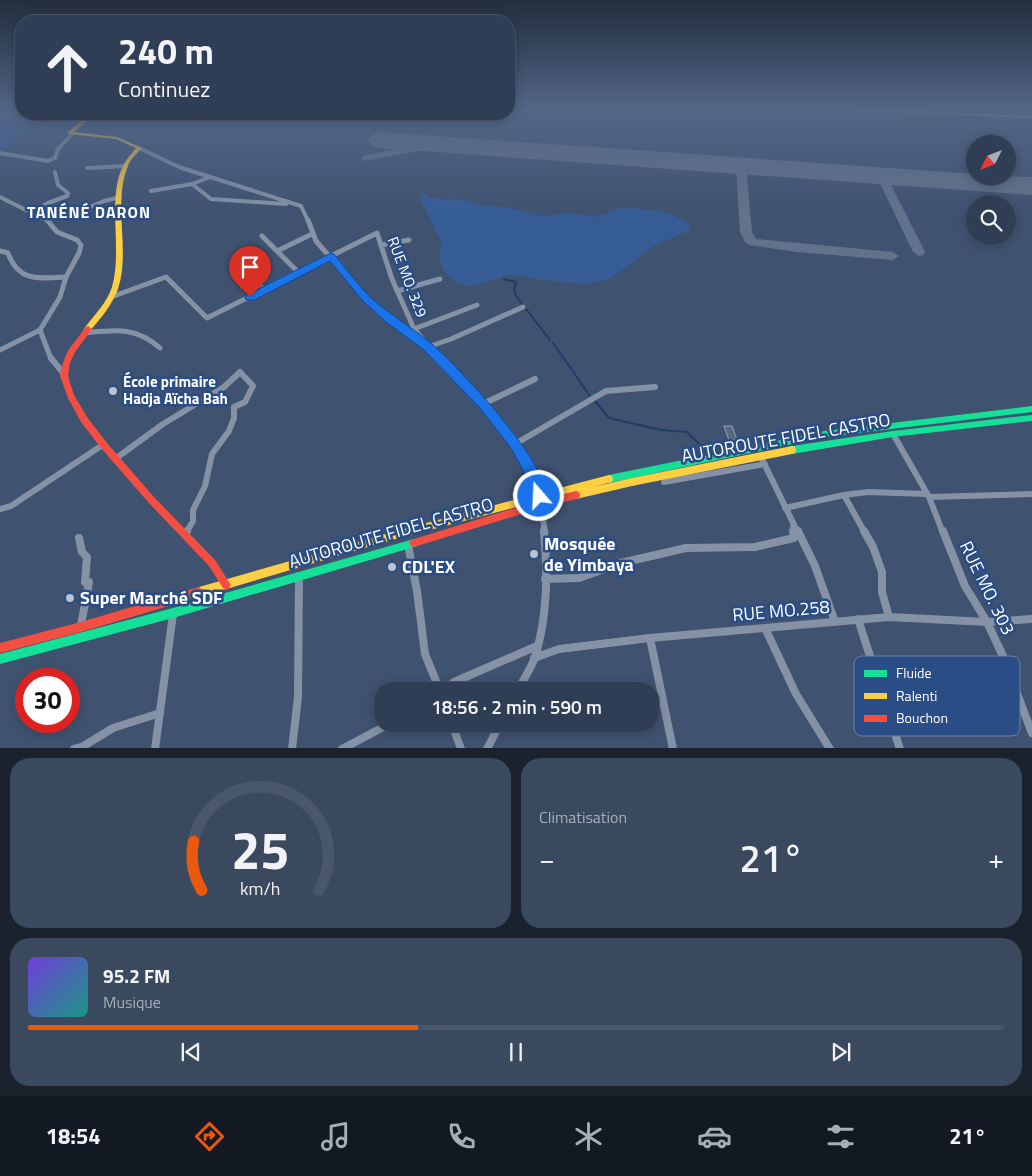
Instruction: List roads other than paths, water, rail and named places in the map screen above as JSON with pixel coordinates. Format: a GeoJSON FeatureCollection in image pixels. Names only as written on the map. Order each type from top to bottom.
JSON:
{"type":"FeatureCollection","features":[{"type":"Feature","properties":{"kind":"main road"},"geometry":{"type":"LineString","coordinates":[[132,145],[139,148],[125,166],[120,197],[122,257],[111,297],[71,354],[64,374],[66,390],[73,405],[115,459],[211,562],[226,585]]}},
{"type":"Feature","properties":{"kind":"main road","name":"AUTOROUTE FIDEL CASTRO"},"geometry":{"type":"LineString","coordinates":[[0,648],[81,627],[594,482],[826,434],[1032,409]]}},
{"type":"Feature","properties":{"kind":"main road","name":"AUTOROUTE FIDEL CASTRO"},"geometry":{"type":"LineString","coordinates":[[0,659],[173,613],[408,545],[541,504],[632,482],[763,460],[817,445],[1032,418]]}},
{"type":"Feature","properties":{"kind":"street"},"geometry":{"type":"LineString","coordinates":[[0,153],[48,161],[55,158],[62,145]]}},
{"type":"Feature","properties":{"kind":"street"},"geometry":{"type":"LineString","coordinates":[[139,148],[179,167],[296,204],[304,210],[312,234],[367,300],[390,320],[428,347],[451,340],[523,307]]}},
{"type":"Feature","properties":{"kind":"street"},"geometry":{"type":"LineString","coordinates":[[87,168],[125,166]]}},
{"type":"Feature","properties":{"kind":"street"},"geometry":{"type":"LineString","coordinates":[[32,213],[48,203],[67,196],[68,193],[61,190],[56,184],[55,172]]}},
{"type":"Feature","properties":{"kind":"street"},"geometry":{"type":"LineString","coordinates":[[151,191],[192,184],[210,177]]}},
{"type":"Feature","properties":{"kind":"street"},"geometry":{"type":"LineString","coordinates":[[192,184],[211,199],[296,204]]}},
{"type":"Feature","properties":{"kind":"street"},"geometry":{"type":"LineString","coordinates":[[72,215],[104,201],[120,197]]}},
{"type":"Feature","properties":{"kind":"street"},"geometry":{"type":"LineString","coordinates":[[0,350],[40,330],[60,297],[66,277],[79,253],[81,245],[77,240],[57,232],[47,220],[1,199]]}},
{"type":"Feature","properties":{"kind":"street","name":"RUE MO. 329"},"geometry":{"type":"LineString","coordinates":[[331,256],[377,233],[414,329],[428,347],[483,404],[515,444],[537,483],[539,496]]}},
{"type":"Feature","properties":{"kind":"street"},"geometry":{"type":"LineString","coordinates":[[277,251],[312,234]]}},
{"type":"Feature","properties":{"kind":"street"},"geometry":{"type":"LineString","coordinates":[[262,236],[299,273]]}},
{"type":"Feature","properties":{"kind":"street"},"geometry":{"type":"LineString","coordinates":[[381,245],[409,240]]}},
{"type":"Feature","properties":{"kind":"street"},"geometry":{"type":"LineString","coordinates":[[0,251],[8,253],[10,262],[18,273],[37,278],[66,277]]}},
{"type":"Feature","properties":{"kind":"street"},"geometry":{"type":"LineString","coordinates":[[111,297],[166,277],[208,318],[331,256]]}},
{"type":"Feature","properties":{"kind":"street"},"geometry":{"type":"LineString","coordinates":[[235,258],[264,290]]}},
{"type":"Feature","properties":{"kind":"street"},"geometry":{"type":"LineString","coordinates":[[398,291],[440,279]]}},
{"type":"Feature","properties":{"kind":"street"},"geometry":{"type":"LineString","coordinates":[[414,329],[477,305]]}},
{"type":"Feature","properties":{"kind":"street"},"geometry":{"type":"LineString","coordinates":[[40,330],[52,362],[64,374]]}},
{"type":"Feature","properties":{"kind":"street"},"geometry":{"type":"LineString","coordinates":[[84,333],[116,330],[138,332],[150,337],[160,348]]}},
{"type":"Feature","properties":{"kind":"street"},"geometry":{"type":"LineString","coordinates":[[0,342],[8,346]]}},
{"type":"Feature","properties":{"kind":"street"},"geometry":{"type":"LineString","coordinates":[[115,459],[134,444],[193,405],[231,384],[240,372],[253,386],[245,402],[234,408],[234,418],[229,431],[212,454],[205,486],[193,510],[193,521],[185,534]]}},
{"type":"Feature","properties":{"kind":"street"},"geometry":{"type":"LineString","coordinates":[[483,404],[535,379]]}},
{"type":"Feature","properties":{"kind":"street"},"geometry":{"type":"LineString","coordinates":[[515,444],[606,391],[655,387]]}},
{"type":"Feature","properties":{"kind":"street","name":"RUE MO. 303"},"geometry":{"type":"LineString","coordinates":[[893,434],[928,495],[966,586],[987,622],[1003,656]]}},
{"type":"Feature","properties":{"kind":"street"},"geometry":{"type":"LineString","coordinates":[[0,509],[11,506],[104,444]]}},
{"type":"Feature","properties":{"kind":"street"},"geometry":{"type":"LineString","coordinates":[[664,482],[763,460],[814,566],[835,622]]}},
{"type":"Feature","properties":{"kind":"street"},"geometry":{"type":"LineString","coordinates":[[785,508],[844,495],[868,492],[928,495],[1032,494]]}},
{"type":"Feature","properties":{"kind":"street"},"geometry":{"type":"LineString","coordinates":[[844,495],[873,547],[882,572],[882,592],[889,617]]}},
{"type":"Feature","properties":{"kind":"street"},"geometry":{"type":"LineString","coordinates":[[522,682],[534,658],[543,610],[545,579],[544,522],[541,504]]}},
{"type":"Feature","properties":{"kind":"street"},"geometry":{"type":"LineString","coordinates":[[545,579],[579,578],[621,563],[686,548],[755,547],[783,542],[794,538],[793,525]]}},
{"type":"Feature","properties":{"kind":"street"},"geometry":{"type":"LineString","coordinates":[[79,538],[82,552],[87,557],[85,582],[89,582],[81,627]]}},
{"type":"Feature","properties":{"kind":"street"},"geometry":{"type":"LineString","coordinates":[[408,545],[417,591],[425,654],[438,682]]}},
{"type":"Feature","properties":{"kind":"street"},"geometry":{"type":"LineString","coordinates":[[292,748],[298,696],[299,576]]}},
{"type":"Feature","properties":{"kind":"street"},"geometry":{"type":"LineString","coordinates":[[155,748],[173,613]]}},
{"type":"Feature","properties":{"kind":"street","name":"RUE MO.258"},"geometry":{"type":"LineString","coordinates":[[534,658],[559,649],[650,638],[889,617],[987,622],[1032,619]]}},
{"type":"Feature","properties":{"kind":"street"},"geometry":{"type":"LineString","coordinates":[[858,620],[870,656]]}},
{"type":"Feature","properties":{"kind":"street"},"geometry":{"type":"LineString","coordinates":[[765,628],[796,694],[830,748]]}},
{"type":"Feature","properties":{"kind":"street"},"geometry":{"type":"LineString","coordinates":[[650,638],[673,748]]}},
{"type":"Feature","properties":{"kind":"street"},"geometry":{"type":"LineString","coordinates":[[454,682],[536,646]]}},
{"type":"Feature","properties":{"kind":"street","name":"RUE MO. 303"},"geometry":{"type":"LineString","coordinates":[[1020,701],[1032,733]]}},
{"type":"Feature","properties":{"kind":"street"},"geometry":{"type":"LineString","coordinates":[[74,748],[82,747],[113,728],[160,713]]}},
{"type":"Feature","properties":{"kind":"street"},"geometry":{"type":"LineString","coordinates":[[342,748],[374,732]]}},
{"type":"Feature","properties":{"kind":"street"},"geometry":{"type":"LineString","coordinates":[[455,732],[460,748]]}},
{"type":"Feature","properties":{"kind":"street"},"geometry":{"type":"LineString","coordinates":[[487,748],[496,732]]}},
{"type":"Feature","properties":{"kind":"street"},"geometry":{"type":"LineString","coordinates":[[896,736],[900,748]]}},
{"type":"Feature","properties":{"kind":"waterway"},"geometry":{"type":"LineString","coordinates":[[504,279],[516,282],[514,290],[516,296],[550,340]]}},
{"type":"Feature","properties":{"kind":"waterway"},"geometry":{"type":"LineString","coordinates":[[553,343],[567,363]]}},
{"type":"Feature","properties":{"kind":"waterway"},"geometry":{"type":"LineString","coordinates":[[568,364],[589,395]]}},
{"type":"Feature","properties":{"kind":"waterway"},"geometry":{"type":"LineString","coordinates":[[595,401],[609,418],[661,430],[687,432],[705,450]]}},
{"type":"Feature","properties":{"kind":"place","name":"École primaire Hadja Aïcha Bah"},"geometry":{"type":"Point","coordinates":[113,391]}},
{"type":"Feature","properties":{"kind":"place","name":"Mosquée de Yimbaya"},"geometry":{"type":"Point","coordinates":[534,554]}},
{"type":"Feature","properties":{"kind":"place","name":"CDL'EX"},"geometry":{"type":"Point","coordinates":[392,567]}},
{"type":"Feature","properties":{"kind":"place","name":"Super Marché SDF"},"geometry":{"type":"Point","coordinates":[70,598]}},
{"type":"Feature","properties":{"kind":"district","name":"TANÉNÉ DARON"},"geometry":{"type":"Point","coordinates":[89,212]}}]}
